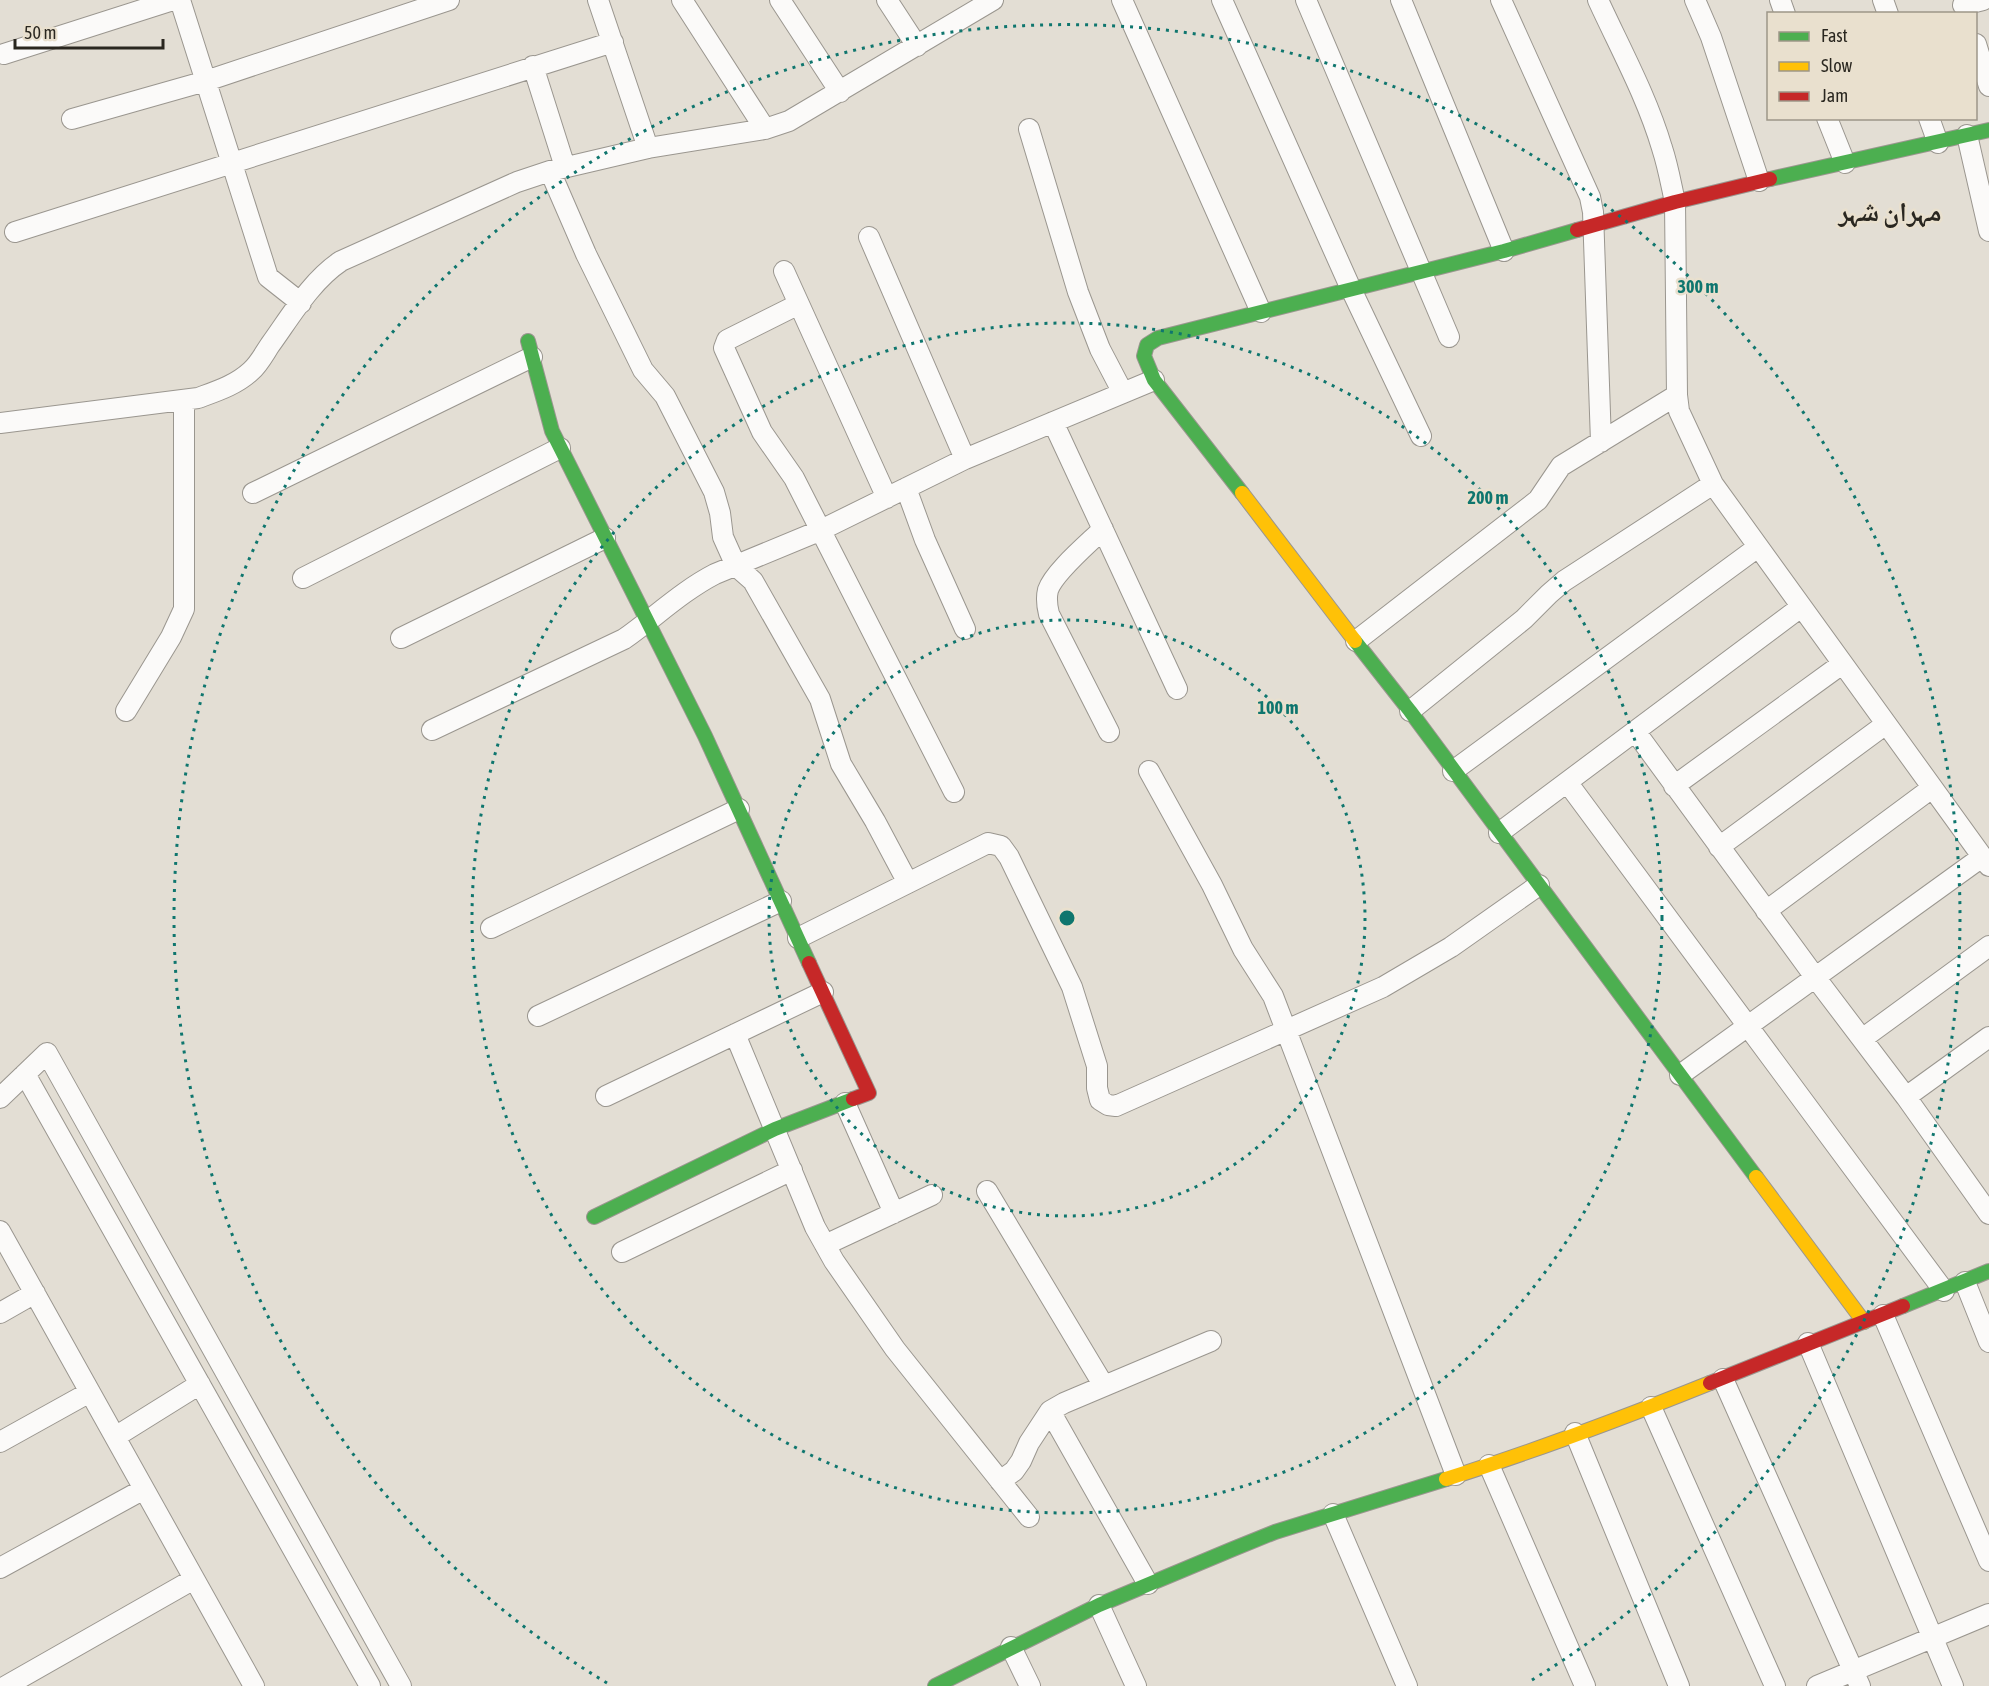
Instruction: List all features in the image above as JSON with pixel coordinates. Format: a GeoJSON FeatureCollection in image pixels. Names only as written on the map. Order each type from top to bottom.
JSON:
{"type":"FeatureCollection","features":[{"type":"Feature","properties":{"kind":"street"},"geometry":{"type":"LineString","coordinates":[[4,54],[173,0]]}},
{"type":"Feature","properties":{"kind":"street"},"geometry":{"type":"LineString","coordinates":[[180,0],[268,277],[301,303]]}},
{"type":"Feature","properties":{"kind":"street"},"geometry":{"type":"LineString","coordinates":[[72,119],[206,81],[449,0]]}},
{"type":"Feature","properties":{"kind":"street"},"geometry":{"type":"LineString","coordinates":[[682,0],[765,129]]}},
{"type":"Feature","properties":{"kind":"street"},"geometry":{"type":"LineString","coordinates":[[780,0],[840,92]]}},
{"type":"Feature","properties":{"kind":"street"},"geometry":{"type":"LineString","coordinates":[[887,0],[917,46]]}},
{"type":"Feature","properties":{"kind":"street"},"geometry":{"type":"LineString","coordinates":[[1122,0],[1261,312]]}},
{"type":"Feature","properties":{"kind":"street"},"geometry":{"type":"LineString","coordinates":[[1222,0],[1351,290],[1421,436]]}},
{"type":"Feature","properties":{"kind":"street"},"geometry":{"type":"LineString","coordinates":[[1306,0],[1449,337]]}},
{"type":"Feature","properties":{"kind":"street"},"geometry":{"type":"LineString","coordinates":[[1401,0],[1504,251]]}},
{"type":"Feature","properties":{"kind":"street"},"geometry":{"type":"LineString","coordinates":[[1501,0],[1590,197],[1601,442]]}},
{"type":"Feature","properties":{"kind":"street"},"geometry":{"type":"LineString","coordinates":[[1598,0],[1662,146],[1675,202],[1677,395],[1680,411],[1713,484],[1985,861],[1815,977],[1680,1075]]}},
{"type":"Feature","properties":{"kind":"street"},"geometry":{"type":"LineString","coordinates":[[1695,0],[1711,37],[1759,181]]}},
{"type":"Feature","properties":{"kind":"street"},"geometry":{"type":"LineString","coordinates":[[1964,6],[1983,0]]}},
{"type":"Feature","properties":{"kind":"street"},"geometry":{"type":"LineString","coordinates":[[0,423],[198,398],[220,390],[237,382],[252,370],[327,270],[341,261],[517,182],[557,169],[648,148],[765,129],[789,121],[989,1]]}},
{"type":"Feature","properties":{"kind":"street"},"geometry":{"type":"LineString","coordinates":[[605,3],[613,42],[648,148]]}},
{"type":"Feature","properties":{"kind":"street"},"geometry":{"type":"LineString","coordinates":[[15,232],[613,42]]}},
{"type":"Feature","properties":{"kind":"street"},"geometry":{"type":"LineString","coordinates":[[1977,47],[1989,86]]}},
{"type":"Feature","properties":{"kind":"street"},"geometry":{"type":"LineString","coordinates":[[533,66],[557,169],[586,254],[644,370],[665,396],[714,492],[723,537],[736,566],[753,581],[820,699],[840,764],[875,821],[908,883]]}},
{"type":"Feature","properties":{"kind":"street"},"geometry":{"type":"LineString","coordinates":[[1828,120],[1845,163]]}},
{"type":"Feature","properties":{"kind":"street"},"geometry":{"type":"LineString","coordinates":[[1930,120],[1938,143]]}},
{"type":"Feature","properties":{"kind":"street"},"geometry":{"type":"LineString","coordinates":[[1029,129],[1078,292],[1101,349],[1123,393]]}},
{"type":"Feature","properties":{"kind":"street"},"geometry":{"type":"LineString","coordinates":[[1864,1322],[1410,711],[1154,380],[1144,356],[1148,345],[1158,338],[1504,251],[1675,202],[1989,130]]}},
{"type":"Feature","properties":{"kind":"street"},"geometry":{"type":"LineString","coordinates":[[1967,135],[1989,231]]}},
{"type":"Feature","properties":{"kind":"street"},"geometry":{"type":"LineString","coordinates":[[868,237],[965,459]]}},
{"type":"Feature","properties":{"kind":"street"},"geometry":{"type":"LineString","coordinates":[[784,271],[887,498]]}},
{"type":"Feature","properties":{"kind":"street"},"geometry":{"type":"LineString","coordinates":[[799,303],[726,340],[724,348],[762,432],[794,478],[954,792]]}},
{"type":"Feature","properties":{"kind":"street"},"geometry":{"type":"LineString","coordinates":[[253,493],[530,349],[552,431],[705,736],[870,1093],[775,1130],[594,1217]]}},
{"type":"Feature","properties":{"kind":"street"},"geometry":{"type":"LineString","coordinates":[[432,730],[624,639],[699,582],[715,574],[819,531],[965,459],[1154,380]]}},
{"type":"Feature","properties":{"kind":"street"},"geometry":{"type":"LineString","coordinates":[[1356,641],[1538,500],[1561,466],[1677,395]]}},
{"type":"Feature","properties":{"kind":"street"},"geometry":{"type":"LineString","coordinates":[[126,711],[171,637],[184,609],[184,400]]}},
{"type":"Feature","properties":{"kind":"street"},"geometry":{"type":"LineString","coordinates":[[1053,422],[1178,689]]}},
{"type":"Feature","properties":{"kind":"street"},"geometry":{"type":"LineString","coordinates":[[303,578],[560,448]]}},
{"type":"Feature","properties":{"kind":"street"},"geometry":{"type":"LineString","coordinates":[[1410,711],[1524,619],[1564,581],[1713,484]]}},
{"type":"Feature","properties":{"kind":"street"},"geometry":{"type":"LineString","coordinates":[[906,488],[925,540],[965,629]]}},
{"type":"Feature","properties":{"kind":"street"},"geometry":{"type":"LineString","coordinates":[[1103,529],[1056,577],[1048,590],[1046,603],[1049,614],[1109,732]]}},
{"type":"Feature","properties":{"kind":"street"},"geometry":{"type":"LineString","coordinates":[[401,638],[605,538]]}},
{"type":"Feature","properties":{"kind":"street"},"geometry":{"type":"LineString","coordinates":[[1453,771],[1758,547]]}},
{"type":"Feature","properties":{"kind":"street"},"geometry":{"type":"LineString","coordinates":[[1499,833],[1801,607]]}},
{"type":"Feature","properties":{"kind":"street"},"geometry":{"type":"LineString","coordinates":[[1674,786],[1842,664]]}},
{"type":"Feature","properties":{"kind":"street"},"geometry":{"type":"LineString","coordinates":[[1719,847],[1886,724]]}},
{"type":"Feature","properties":{"kind":"street"},"geometry":{"type":"LineString","coordinates":[[1635,731],[1766,912],[1906,1097],[1989,1214]]}},
{"type":"Feature","properties":{"kind":"street"},"geometry":{"type":"LineString","coordinates":[[1149,771],[1212,885],[1243,949],[1273,996],[1456,1474]]}},
{"type":"Feature","properties":{"kind":"street"},"geometry":{"type":"LineString","coordinates":[[1567,782],[1944,1291]]}},
{"type":"Feature","properties":{"kind":"street"},"geometry":{"type":"LineString","coordinates":[[1766,912],[1932,788]]}},
{"type":"Feature","properties":{"kind":"street"},"geometry":{"type":"LineString","coordinates":[[491,928],[739,809]]}},
{"type":"Feature","properties":{"kind":"street"},"geometry":{"type":"LineString","coordinates":[[798,938],[988,843],[1001,846],[1009,857],[1072,987],[1097,1066],[1097,1088],[1100,1100],[1108,1105],[1116,1106],[1383,987],[1451,947],[1539,885]]}},
{"type":"Feature","properties":{"kind":"street"},"geometry":{"type":"LineString","coordinates":[[538,1016],[781,901]]}},
{"type":"Feature","properties":{"kind":"street"},"geometry":{"type":"LineString","coordinates":[[1862,1039],[1989,946]]}},
{"type":"Feature","properties":{"kind":"street"},"geometry":{"type":"LineString","coordinates":[[606,1096],[823,992]]}},
{"type":"Feature","properties":{"kind":"street"},"geometry":{"type":"LineString","coordinates":[[735,1034],[815,1227],[834,1261],[895,1349],[1029,1517]]}},
{"type":"Feature","properties":{"kind":"street"},"geometry":{"type":"LineString","coordinates":[[1906,1097],[1989,1037]]}},
{"type":"Feature","properties":{"kind":"street"},"geometry":{"type":"LineString","coordinates":[[0,1098],[47,1053],[401,1686]]}},
{"type":"Feature","properties":{"kind":"street"},"geometry":{"type":"LineString","coordinates":[[25,1074],[370,1686]]}},
{"type":"Feature","properties":{"kind":"street"},"geometry":{"type":"LineString","coordinates":[[844,1103],[894,1213]]}},
{"type":"Feature","properties":{"kind":"street"},"geometry":{"type":"LineString","coordinates":[[622,1252],[792,1170]]}},
{"type":"Feature","properties":{"kind":"street"},"geometry":{"type":"LineString","coordinates":[[987,1191],[1104,1386]]}},
{"type":"Feature","properties":{"kind":"street"},"geometry":{"type":"LineString","coordinates":[[825,1245],[932,1195]]}},
{"type":"Feature","properties":{"kind":"street"},"geometry":{"type":"LineString","coordinates":[[0,1231],[194,1578],[246,1683]]}},
{"type":"Feature","properties":{"kind":"street"},"geometry":{"type":"LineString","coordinates":[[935,1686],[1099,1605],[1275,1532],[1489,1464],[1651,1407],[1989,1271]]}},
{"type":"Feature","properties":{"kind":"street"},"geometry":{"type":"LineString","coordinates":[[1965,1282],[1989,1342]]}},
{"type":"Feature","properties":{"kind":"street"},"geometry":{"type":"LineString","coordinates":[[0,1313],[35,1293]]}},
{"type":"Feature","properties":{"kind":"street"},"geometry":{"type":"LineString","coordinates":[[1883,1315],[1989,1561]]}},
{"type":"Feature","properties":{"kind":"street"},"geometry":{"type":"LineString","coordinates":[[1000,1481],[1014,1471],[1050,1411],[1211,1341]]}},
{"type":"Feature","properties":{"kind":"street"},"geometry":{"type":"LineString","coordinates":[[1808,1343],[1953,1686]]}},
{"type":"Feature","properties":{"kind":"street"},"geometry":{"type":"LineString","coordinates":[[187,1361],[210,1345]]}},
{"type":"Feature","properties":{"kind":"street"},"geometry":{"type":"LineString","coordinates":[[1723,1379],[1856,1678]]}},
{"type":"Feature","properties":{"kind":"street"},"geometry":{"type":"LineString","coordinates":[[115,1437],[200,1384]]}},
{"type":"Feature","properties":{"kind":"street"},"geometry":{"type":"LineString","coordinates":[[0,1442],[90,1392]]}},
{"type":"Feature","properties":{"kind":"street"},"geometry":{"type":"LineString","coordinates":[[1651,1407],[1775,1686]]}},
{"type":"Feature","properties":{"kind":"street"},"geometry":{"type":"LineString","coordinates":[[1050,1411],[1148,1584]]}},
{"type":"Feature","properties":{"kind":"street"},"geometry":{"type":"LineString","coordinates":[[1575,1433],[1679,1686]]}},
{"type":"Feature","properties":{"kind":"street"},"geometry":{"type":"LineString","coordinates":[[1489,1464],[1585,1686]]}},
{"type":"Feature","properties":{"kind":"street"},"geometry":{"type":"LineString","coordinates":[[0,1568],[144,1489]]}},
{"type":"Feature","properties":{"kind":"street"},"geometry":{"type":"LineString","coordinates":[[1333,1514],[1407,1686]]}},
{"type":"Feature","properties":{"kind":"street"},"geometry":{"type":"LineString","coordinates":[[6,1686],[194,1578]]}},
{"type":"Feature","properties":{"kind":"street"},"geometry":{"type":"LineString","coordinates":[[330,1614],[353,1600]]}},
{"type":"Feature","properties":{"kind":"street"},"geometry":{"type":"LineString","coordinates":[[1099,1605],[1136,1686]]}},
{"type":"Feature","properties":{"kind":"street"},"geometry":{"type":"LineString","coordinates":[[1817,1686],[1856,1678],[1932,1638],[1989,1614]]}},
{"type":"Feature","properties":{"kind":"street"},"geometry":{"type":"LineString","coordinates":[[1011,1647],[1030,1686]]}},
{"type":"Feature","properties":{"kind":"traffic: fast"},"geometry":{"type":"LineString","coordinates":[[1770,179],[1989,130]]}},
{"type":"Feature","properties":{"kind":"traffic: fast"},"geometry":{"type":"LineString","coordinates":[[1242,493],[1154,380],[1144,356],[1147,345],[1158,338],[1504,251],[1577,230]]}},
{"type":"Feature","properties":{"kind":"traffic: fast"},"geometry":{"type":"LineString","coordinates":[[528,341],[552,431],[705,736],[809,963]]}},
{"type":"Feature","properties":{"kind":"traffic: fast"},"geometry":{"type":"LineString","coordinates":[[1355,641],[1410,711],[1756,1177]]}},
{"type":"Feature","properties":{"kind":"traffic: fast"},"geometry":{"type":"LineString","coordinates":[[594,1217],[775,1129],[853,1099]]}},
{"type":"Feature","properties":{"kind":"traffic: fast"},"geometry":{"type":"LineString","coordinates":[[1903,1306],[1989,1271]]}},
{"type":"Feature","properties":{"kind":"traffic: fast"},"geometry":{"type":"LineString","coordinates":[[935,1686],[1099,1605],[1233,1549],[1275,1532],[1446,1479]]}},
{"type":"Feature","properties":{"kind":"traffic: slow"},"geometry":{"type":"LineString","coordinates":[[1242,493],[1355,641]]}},
{"type":"Feature","properties":{"kind":"traffic: slow"},"geometry":{"type":"LineString","coordinates":[[1756,1177],[1864,1322]]}},
{"type":"Feature","properties":{"kind":"traffic: slow"},"geometry":{"type":"LineString","coordinates":[[1446,1479],[1579,1434],[1710,1383]]}},
{"type":"Feature","properties":{"kind":"traffic: jam"},"geometry":{"type":"LineString","coordinates":[[1577,230],[1675,202],[1770,179]]}},
{"type":"Feature","properties":{"kind":"traffic: jam"},"geometry":{"type":"LineString","coordinates":[[809,963],[869,1093],[853,1099]]}},
{"type":"Feature","properties":{"kind":"traffic: jam"},"geometry":{"type":"LineString","coordinates":[[1710,1383],[1903,1306]]}},
{"type":"Feature","properties":{"kind":"district","name":"مہران شہر"},"geometry":{"type":"Point","coordinates":[1890,211]}}]}
